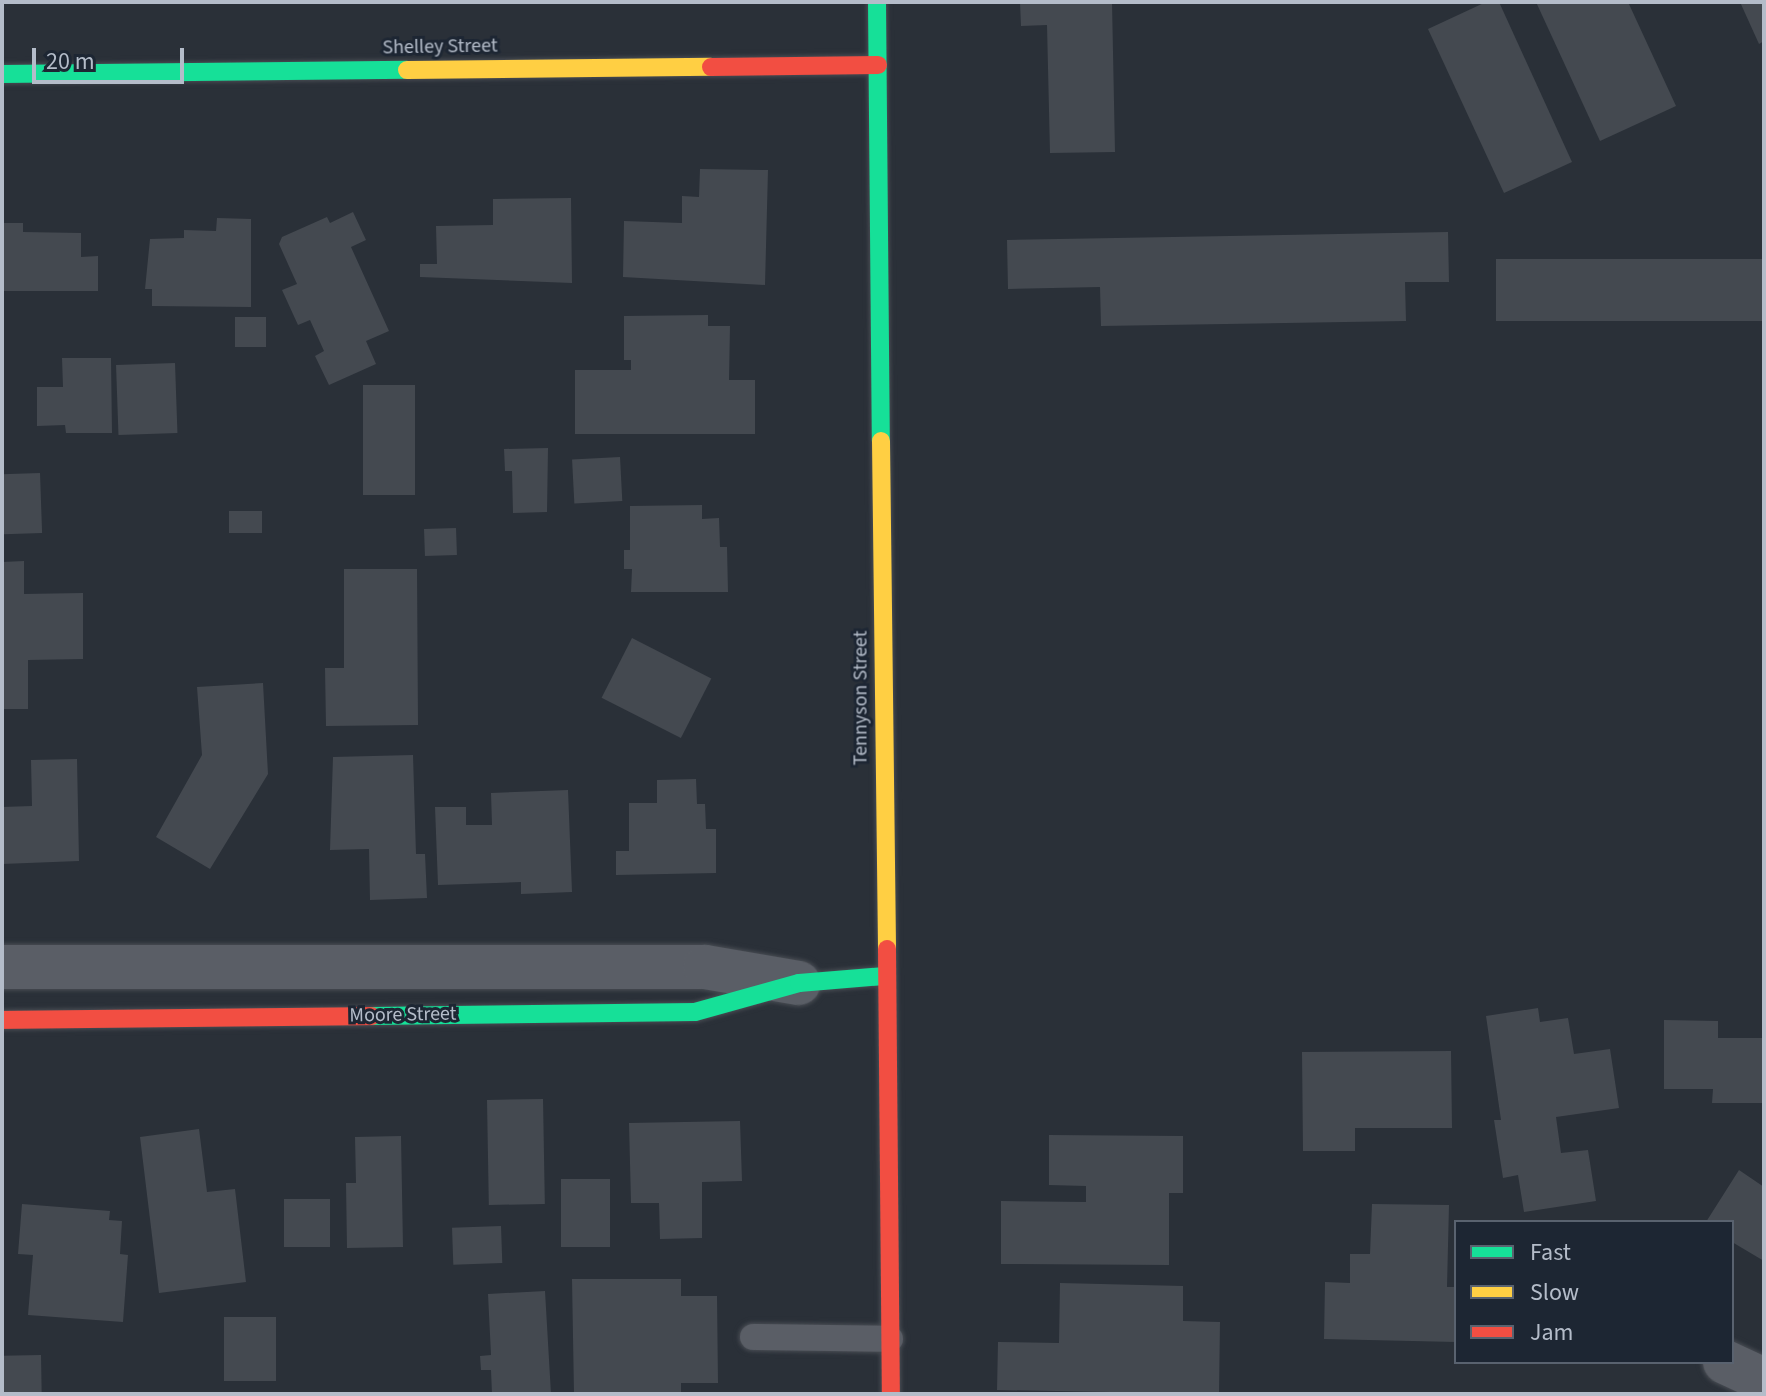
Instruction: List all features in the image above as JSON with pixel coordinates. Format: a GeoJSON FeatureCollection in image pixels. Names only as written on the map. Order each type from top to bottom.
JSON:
{"type":"FeatureCollection","features":[{"type":"Feature","properties":{"kind":"street","name":"Tennyson Street"},"geometry":{"type":"LineString","coordinates":[[877,2],[891,1394]]}},
{"type":"Feature","properties":{"kind":"street","name":"Shelley Street"},"geometry":{"type":"LineString","coordinates":[[2,74],[878,65]]}},
{"type":"Feature","properties":{"kind":"street","name":"Moore Street"},"geometry":{"type":"LineString","coordinates":[[2,967],[705,967],[799,983]]}},
{"type":"Feature","properties":{"kind":"street","name":"Moore Street"},"geometry":{"type":"LineString","coordinates":[[2,1020],[695,1012],[799,983],[885,976]]}},
{"type":"Feature","properties":{"kind":"street"},"geometry":{"type":"LineString","coordinates":[[1729,1364],[1764,1380]]}},
{"type":"Feature","properties":{"kind":"lane"},"geometry":{"type":"LineString","coordinates":[[753,1337],[890,1339]]}},
{"type":"Feature","properties":{"kind":"building"},"geometry":{"type":"Polygon","coordinates":[[[1020,2],[1112,2],[1115,152],[1050,153],[1047,25],[1021,26],[1020,2]]]}},
{"type":"Feature","properties":{"kind":"building"},"geometry":{"type":"Polygon","coordinates":[[[1486,2],[1499,2],[1572,162],[1504,193],[1428,29],[1486,2]]]}},
{"type":"Feature","properties":{"kind":"building"},"geometry":{"type":"Polygon","coordinates":[[[1536,2],[1628,2],[1676,106],[1600,141],[1536,2]]]}},
{"type":"Feature","properties":{"kind":"building"},"geometry":{"type":"Polygon","coordinates":[[[1740,2],[1764,2],[1764,41],[1759,44],[1740,2]]]}},
{"type":"Feature","properties":{"kind":"building"},"geometry":{"type":"Polygon","coordinates":[[[700,169],[768,170],[765,285],[623,277],[624,221],[682,223],[682,196],[699,197],[700,169]]]}},
{"type":"Feature","properties":{"kind":"building"},"geometry":{"type":"Polygon","coordinates":[[[571,198],[572,283],[420,277],[420,264],[437,264],[436,226],[493,225],[493,199],[571,198]]]}},
{"type":"Feature","properties":{"kind":"building"},"geometry":{"type":"Polygon","coordinates":[[[353,212],[366,240],[351,247],[389,331],[366,341],[376,364],[329,385],[315,356],[324,351],[310,320],[298,325],[282,290],[297,284],[279,244],[282,237],[327,217],[330,223],[353,212]]]}},
{"type":"Feature","properties":{"kind":"building"},"geometry":{"type":"Polygon","coordinates":[[[217,218],[251,219],[251,307],[152,306],[152,289],[145,289],[150,239],[184,238],[184,230],[216,231],[217,218]]]}},
{"type":"Feature","properties":{"kind":"building"},"geometry":{"type":"Polygon","coordinates":[[[2,223],[23,223],[23,232],[81,233],[81,257],[98,256],[98,291],[2,291],[2,223]]]}},
{"type":"Feature","properties":{"kind":"building"},"geometry":{"type":"Polygon","coordinates":[[[1448,232],[1449,282],[1405,282],[1406,321],[1101,326],[1100,287],[1008,289],[1007,240],[1448,232]]]}},
{"type":"Feature","properties":{"kind":"building"},"geometry":{"type":"Polygon","coordinates":[[[1496,259],[1764,259],[1764,321],[1496,321],[1496,259]]]}},
{"type":"Feature","properties":{"kind":"building"},"geometry":{"type":"Polygon","coordinates":[[[708,315],[708,326],[730,326],[729,380],[755,380],[755,434],[575,434],[575,370],[631,370],[631,360],[624,360],[624,316],[708,315]]]}},
{"type":"Feature","properties":{"kind":"building"},"geometry":{"type":"Polygon","coordinates":[[[235,317],[266,317],[266,347],[235,347],[235,317]]]}},
{"type":"Feature","properties":{"kind":"building"},"geometry":{"type":"Polygon","coordinates":[[[62,358],[111,358],[112,433],[66,433],[65,425],[37,426],[37,387],[63,387],[62,358]]]}},
{"type":"Feature","properties":{"kind":"building"},"geometry":{"type":"Polygon","coordinates":[[[175,363],[177,433],[118,435],[116,365],[175,363]]]}},
{"type":"Feature","properties":{"kind":"building"},"geometry":{"type":"Polygon","coordinates":[[[363,385],[415,385],[415,495],[363,495],[363,385]]]}},
{"type":"Feature","properties":{"kind":"building"},"geometry":{"type":"Polygon","coordinates":[[[548,448],[547,512],[513,513],[512,471],[505,471],[504,449],[548,448]]]}},
{"type":"Feature","properties":{"kind":"building"},"geometry":{"type":"Polygon","coordinates":[[[620,457],[622,501],[574,503],[572,460],[620,457]]]}},
{"type":"Feature","properties":{"kind":"building"},"geometry":{"type":"Polygon","coordinates":[[[40,473],[42,533],[4,534],[2,474],[40,473]]]}},
{"type":"Feature","properties":{"kind":"building"},"geometry":{"type":"Polygon","coordinates":[[[702,505],[702,519],[719,518],[720,547],[727,547],[728,592],[631,592],[632,569],[624,569],[624,550],[630,550],[630,506],[702,505]]]}},
{"type":"Feature","properties":{"kind":"building"},"geometry":{"type":"Polygon","coordinates":[[[229,511],[262,511],[262,533],[229,533],[229,511]]]}},
{"type":"Feature","properties":{"kind":"building"},"geometry":{"type":"Polygon","coordinates":[[[456,528],[457,555],[425,556],[424,529],[456,528]]]}},
{"type":"Feature","properties":{"kind":"building"},"geometry":{"type":"Polygon","coordinates":[[[24,561],[24,594],[83,593],[83,659],[28,660],[28,709],[2,709],[2,562],[24,561]]]}},
{"type":"Feature","properties":{"kind":"building"},"geometry":{"type":"Polygon","coordinates":[[[344,569],[417,569],[418,725],[326,726],[325,668],[344,668],[344,569]]]}},
{"type":"Feature","properties":{"kind":"building"},"geometry":{"type":"Polygon","coordinates":[[[632,638],[711,678],[681,738],[602,698],[632,638]]]}},
{"type":"Feature","properties":{"kind":"building"},"geometry":{"type":"Polygon","coordinates":[[[263,683],[268,774],[210,869],[156,837],[202,755],[197,687],[263,683]]]}},
{"type":"Feature","properties":{"kind":"building"},"geometry":{"type":"Polygon","coordinates":[[[413,755],[416,854],[425,854],[427,898],[370,900],[369,849],[330,850],[333,757],[413,755]]]}},
{"type":"Feature","properties":{"kind":"building"},"geometry":{"type":"Polygon","coordinates":[[[77,759],[79,861],[2,864],[2,807],[32,806],[31,760],[77,759]]]}},
{"type":"Feature","properties":{"kind":"building"},"geometry":{"type":"Polygon","coordinates":[[[696,779],[697,804],[705,804],[706,829],[716,829],[716,873],[616,875],[616,851],[629,851],[629,803],[657,803],[657,780],[696,779]]]}},
{"type":"Feature","properties":{"kind":"building"},"geometry":{"type":"Polygon","coordinates":[[[568,790],[572,892],[521,894],[521,882],[438,885],[435,807],[466,807],[466,825],[492,825],[491,793],[568,790]]]}},
{"type":"Feature","properties":{"kind":"building"},"geometry":{"type":"Polygon","coordinates":[[[1538,1008],[1540,1022],[1568,1018],[1574,1054],[1610,1049],[1619,1108],[1556,1117],[1561,1153],[1588,1150],[1596,1201],[1524,1212],[1518,1175],[1503,1178],[1494,1120],[1501,1120],[1486,1016],[1538,1008]]]}},
{"type":"Feature","properties":{"kind":"building"},"geometry":{"type":"Polygon","coordinates":[[[1664,1020],[1718,1021],[1718,1038],[1764,1038],[1764,1103],[1712,1103],[1713,1089],[1664,1089],[1664,1020]]]}},
{"type":"Feature","properties":{"kind":"building"},"geometry":{"type":"Polygon","coordinates":[[[1451,1051],[1452,1128],[1355,1128],[1355,1151],[1303,1151],[1302,1052],[1451,1051]]]}},
{"type":"Feature","properties":{"kind":"building"},"geometry":{"type":"Polygon","coordinates":[[[543,1099],[545,1204],[489,1205],[487,1100],[543,1099]]]}},
{"type":"Feature","properties":{"kind":"building"},"geometry":{"type":"Polygon","coordinates":[[[740,1121],[742,1181],[702,1182],[702,1238],[660,1239],[659,1203],[631,1203],[629,1123],[740,1121]]]}},
{"type":"Feature","properties":{"kind":"building"},"geometry":{"type":"Polygon","coordinates":[[[199,1129],[207,1192],[235,1189],[246,1282],[159,1293],[140,1137],[199,1129]]]}},
{"type":"Feature","properties":{"kind":"building"},"geometry":{"type":"Polygon","coordinates":[[[1049,1135],[1183,1136],[1183,1193],[1169,1193],[1169,1265],[1001,1264],[1001,1201],[1086,1202],[1086,1186],[1049,1185],[1049,1135]]]}},
{"type":"Feature","properties":{"kind":"building"},"geometry":{"type":"Polygon","coordinates":[[[401,1136],[403,1247],[347,1248],[346,1183],[356,1183],[355,1137],[401,1136]]]}},
{"type":"Feature","properties":{"kind":"building"},"geometry":{"type":"Polygon","coordinates":[[[1739,1170],[1764,1187],[1764,1261],[1734,1243],[1734,1220],[1707,1220],[1739,1170]]]}},
{"type":"Feature","properties":{"kind":"building"},"geometry":{"type":"Polygon","coordinates":[[[561,1179],[610,1179],[610,1247],[561,1247],[561,1179]]]}},
{"type":"Feature","properties":{"kind":"building"},"geometry":{"type":"Polygon","coordinates":[[[284,1199],[330,1199],[330,1247],[284,1247],[284,1199]]]}},
{"type":"Feature","properties":{"kind":"building"},"geometry":{"type":"Polygon","coordinates":[[[22,1204],[110,1211],[109,1220],[122,1221],[120,1254],[128,1255],[123,1322],[28,1315],[33,1255],[18,1254],[22,1204]]]}},
{"type":"Feature","properties":{"kind":"building"},"geometry":{"type":"Polygon","coordinates":[[[1372,1204],[1449,1205],[1447,1287],[1454,1287],[1454,1342],[1324,1339],[1325,1282],[1350,1283],[1350,1254],[1370,1254],[1372,1204]]]}},
{"type":"Feature","properties":{"kind":"building"},"geometry":{"type":"Polygon","coordinates":[[[501,1226],[502,1263],[453,1265],[452,1228],[501,1226]]]}},
{"type":"Feature","properties":{"kind":"building"},"geometry":{"type":"Polygon","coordinates":[[[572,1279],[681,1279],[681,1296],[717,1296],[718,1383],[681,1383],[681,1394],[574,1394],[572,1279]]]}},
{"type":"Feature","properties":{"kind":"building"},"geometry":{"type":"Polygon","coordinates":[[[1060,1283],[1183,1286],[1183,1321],[1220,1322],[1219,1394],[997,1390],[998,1342],[1059,1343],[1060,1283]]]}},
{"type":"Feature","properties":{"kind":"building"},"geometry":{"type":"Polygon","coordinates":[[[545,1291],[551,1394],[492,1394],[491,1370],[481,1370],[480,1356],[491,1355],[488,1294],[545,1291]]]}},
{"type":"Feature","properties":{"kind":"building"},"geometry":{"type":"Polygon","coordinates":[[[224,1317],[276,1317],[276,1381],[224,1381],[224,1317]]]}},
{"type":"Feature","properties":{"kind":"building"},"geometry":{"type":"Polygon","coordinates":[[[41,1355],[42,1394],[3,1394],[2,1356],[41,1355]]]}},
{"type":"Feature","properties":{"kind":"traffic: fast"},"geometry":{"type":"LineString","coordinates":[[877,2],[881,441]]}},
{"type":"Feature","properties":{"kind":"traffic: fast"},"geometry":{"type":"LineString","coordinates":[[2,74],[407,70]]}},
{"type":"Feature","properties":{"kind":"traffic: fast"},"geometry":{"type":"LineString","coordinates":[[372,1016],[695,1012],[799,983],[885,976]]}},
{"type":"Feature","properties":{"kind":"traffic: slow"},"geometry":{"type":"LineString","coordinates":[[407,70],[711,67]]}},
{"type":"Feature","properties":{"kind":"traffic: slow"},"geometry":{"type":"LineString","coordinates":[[881,441],[887,949]]}},
{"type":"Feature","properties":{"kind":"traffic: jam"},"geometry":{"type":"LineString","coordinates":[[711,67],[878,65]]}},
{"type":"Feature","properties":{"kind":"traffic: jam"},"geometry":{"type":"LineString","coordinates":[[887,949],[891,1394]]}},
{"type":"Feature","properties":{"kind":"traffic: jam"},"geometry":{"type":"LineString","coordinates":[[2,1020],[372,1016]]}}]}
